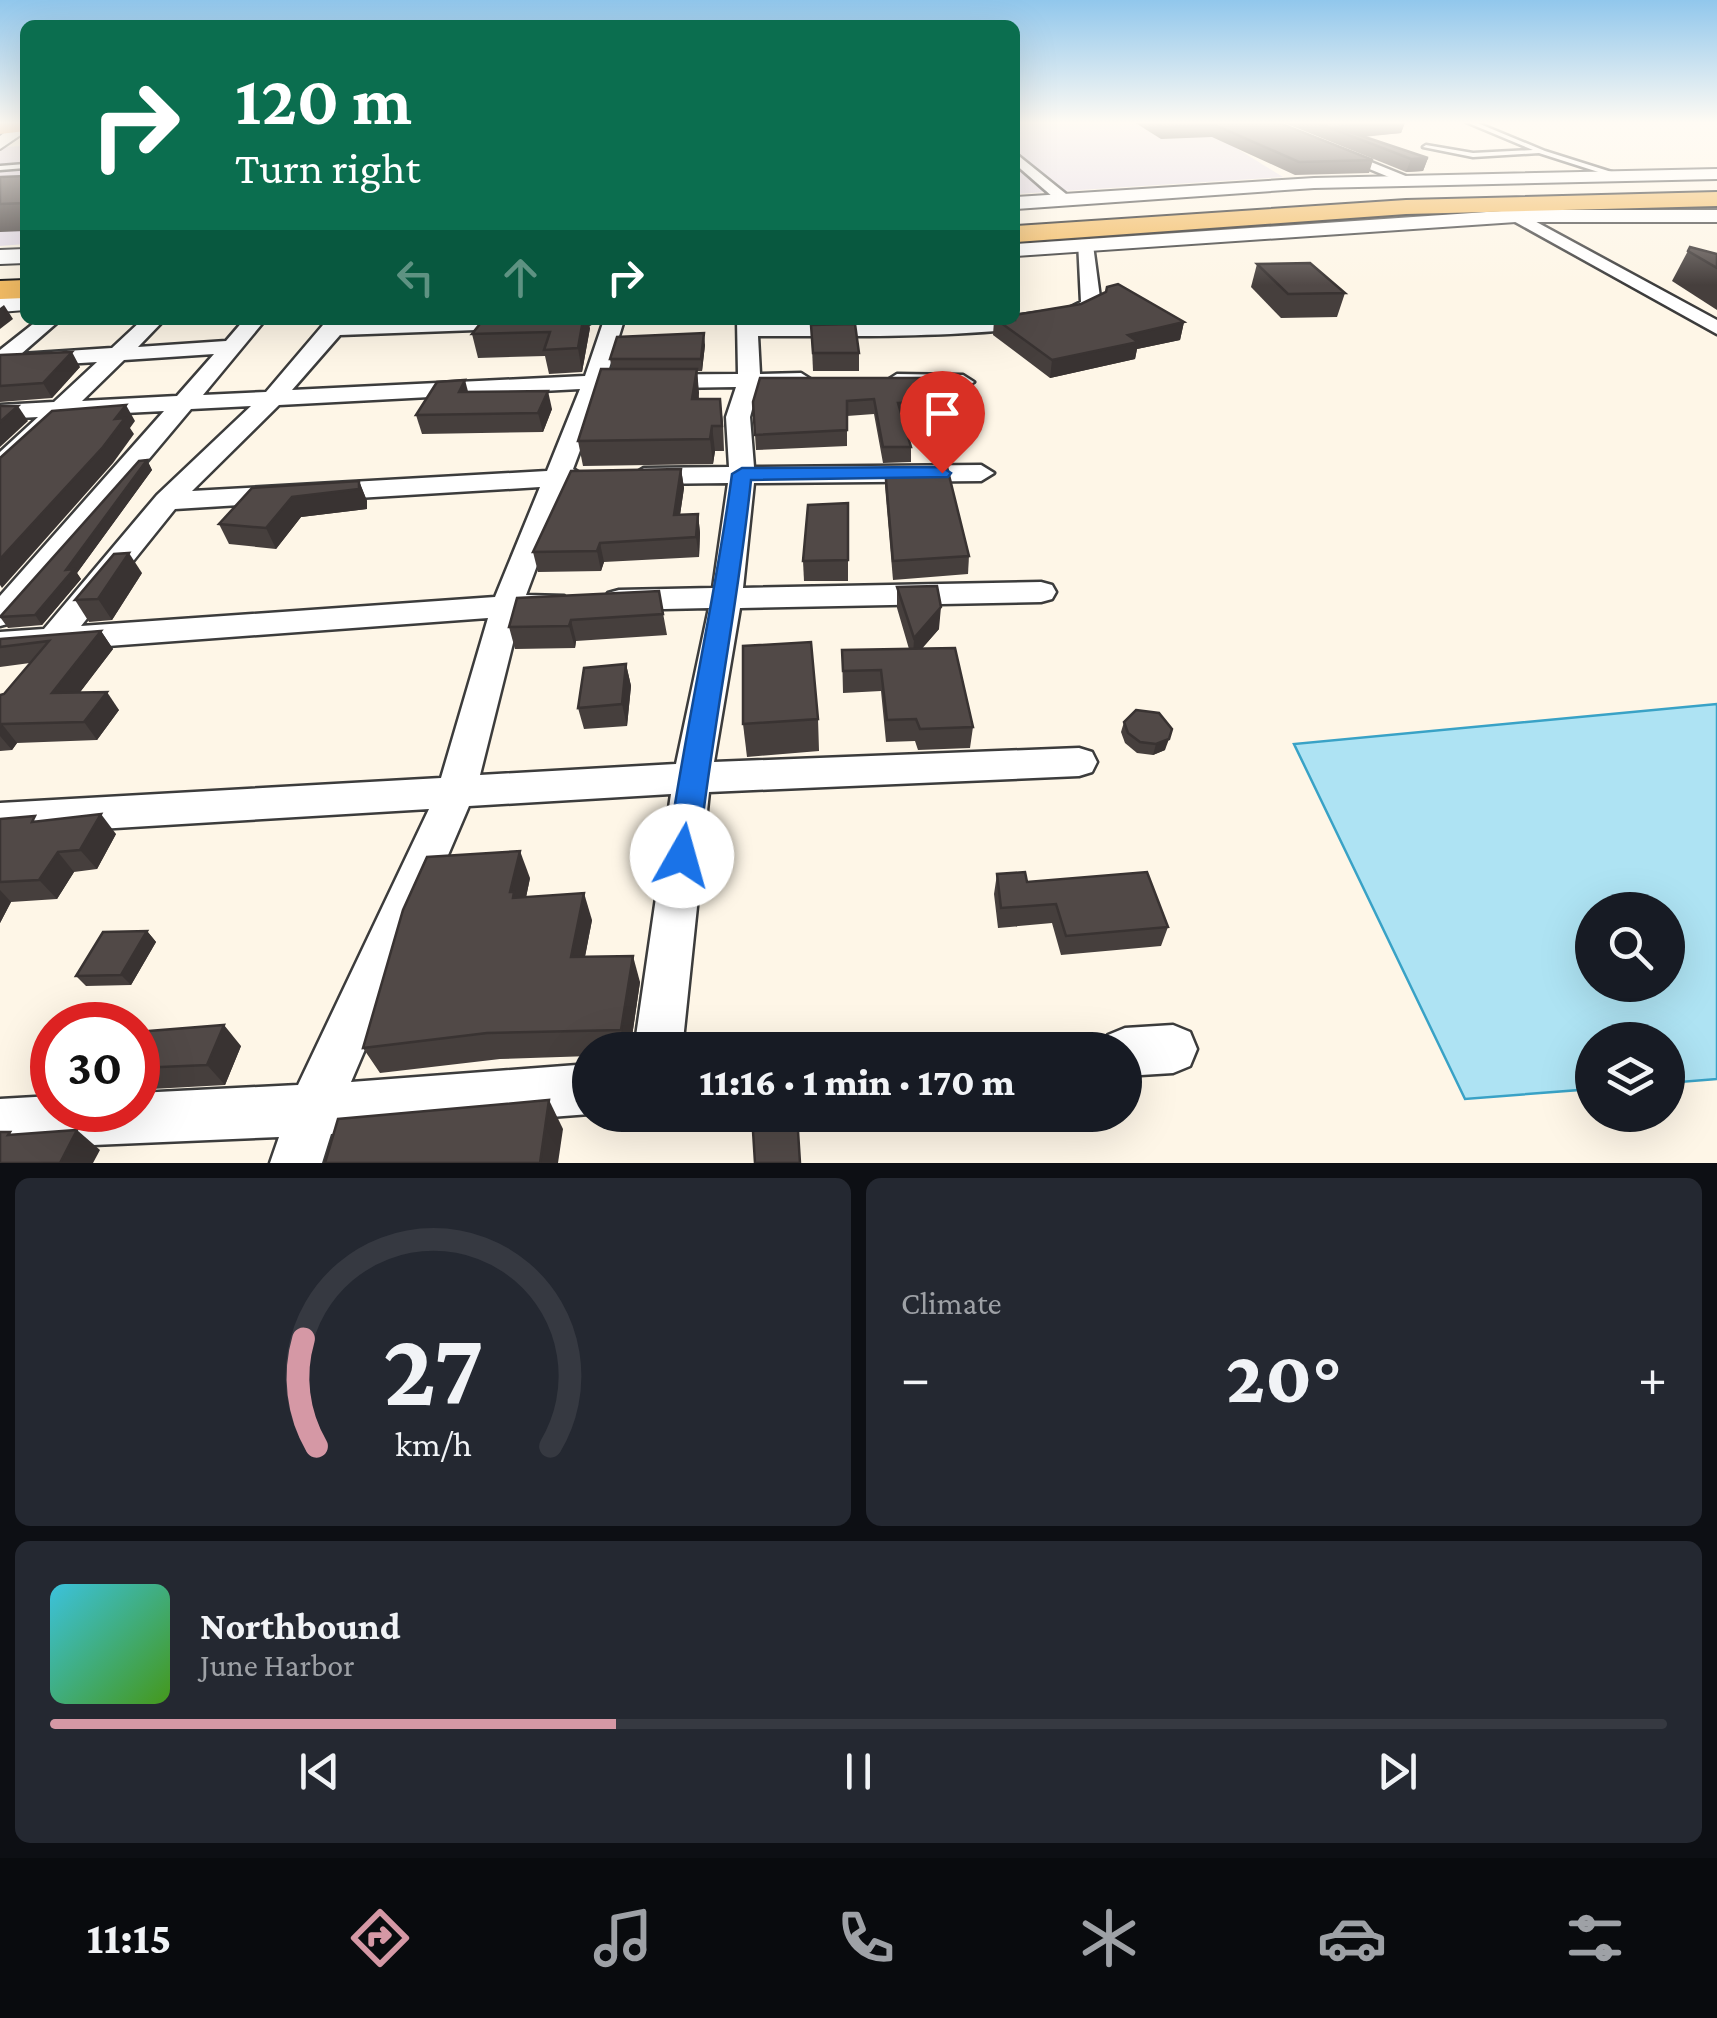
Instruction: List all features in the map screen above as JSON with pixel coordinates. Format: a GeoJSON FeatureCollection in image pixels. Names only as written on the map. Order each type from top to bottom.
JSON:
{"type":"FeatureCollection","features":[{"type":"Feature","properties":{"kind":"main road"},"geometry":{"type":"LineString","coordinates":[[1258,205],[1314,184]]}},
{"type":"Feature","properties":{"kind":"main road"},"geometry":{"type":"LineString","coordinates":[[1020,220],[1445,194],[1717,189]]}},
{"type":"Feature","properties":{"kind":"main road"},"geometry":{"type":"LineString","coordinates":[[1020,233],[1258,205],[1717,199]]}},
{"type":"Feature","properties":{"kind":"main road"},"geometry":{"type":"LineString","coordinates":[[1258,205],[1396,224]]}},
{"type":"Feature","properties":{"kind":"main road"},"geometry":{"type":"LineString","coordinates":[[1258,205],[1309,230]]}},
{"type":"Feature","properties":{"kind":"street"},"geometry":{"type":"LineString","coordinates":[[1032,176],[1066,201]]}},
{"type":"Feature","properties":{"kind":"street"},"geometry":{"type":"LineString","coordinates":[[1399,176],[1411,181]]}},
{"type":"Feature","properties":{"kind":"street"},"geometry":{"type":"LineString","coordinates":[[1020,204],[1258,205],[1314,184],[1573,176]]}},
{"type":"Feature","properties":{"kind":"street"},"geometry":{"type":"LineString","coordinates":[[1516,216],[1717,328]]}},
{"type":"Feature","properties":{"kind":"street"},"geometry":{"type":"LineString","coordinates":[[1020,250],[1516,216],[1717,216]]}},
{"type":"Feature","properties":{"kind":"street"},"geometry":{"type":"LineString","coordinates":[[1020,323],[1086,311],[1092,305],[1084,245]]}},
{"type":"Feature","properties":{"kind":"street"},"geometry":{"type":"LineString","coordinates":[[0,361],[44,325]]}},
{"type":"Feature","properties":{"kind":"street"},"geometry":{"type":"LineString","coordinates":[[0,466],[149,325]]}},
{"type":"Feature","properties":{"kind":"street"},"geometry":{"type":"LineString","coordinates":[[3,608],[251,325]]}},
{"type":"Feature","properties":{"kind":"street"},"geometry":{"type":"LineString","coordinates":[[53,639],[167,501],[274,398],[330,334],[330,329],[443,325]]}},
{"type":"Feature","properties":{"kind":"street"},"geometry":{"type":"LineString","coordinates":[[296,1163],[313,1110],[456,793],[507,605],[612,325]]}},
{"type":"Feature","properties":{"kind":"street"},"geometry":{"type":"LineString","coordinates":[[660,1032],[692,778],[727,596],[742,474],[738,417],[749,380],[746,325]]}},
{"type":"Feature","properties":{"kind":"street"},"geometry":{"type":"LineString","coordinates":[[0,361],[232,347]]}},
{"type":"Feature","properties":{"kind":"street"},"geometry":{"type":"LineString","coordinates":[[0,412],[594,382],[827,380]]}},
{"type":"Feature","properties":{"kind":"street"},"geometry":{"type":"LineString","coordinates":[[866,381],[963,382]]}},
{"type":"Feature","properties":{"kind":"street"},"geometry":{"type":"LineString","coordinates":[[167,501],[555,478],[981,473]]}},
{"type":"Feature","properties":{"kind":"street"},"geometry":{"type":"LineString","coordinates":[[0,643],[507,605],[727,596],[1041,592]]}},
{"type":"Feature","properties":{"kind":"street"},"geometry":{"type":"LineString","coordinates":[[0,819],[692,778],[1079,762]]}},
{"type":"Feature","properties":{"kind":"street"},"geometry":{"type":"LineString","coordinates":[[1142,1051],[1173,1049]]}},
{"type":"Feature","properties":{"kind":"street"},"geometry":{"type":"LineString","coordinates":[[0,1124],[313,1110],[572,1090]]}},
{"type":"Feature","properties":{"kind":"shaded area"},"geometry":{"type":"Polygon","coordinates":[[[0,176],[20,176],[20,244],[0,246],[0,176]]]}},
{"type":"Feature","properties":{"kind":"shaded area"},"geometry":{"type":"Polygon","coordinates":[[[1020,176],[1283,177],[1020,194],[1020,176]]]}},
{"type":"Feature","properties":{"kind":"water"},"geometry":{"type":"Polygon","coordinates":[[[1717,704],[1717,1079],[1685,1082],[1685,1022],[1575,1022],[1575,1090],[1465,1099],[1294,744],[1717,704]]]}},
{"type":"Feature","properties":{"kind":"building"},"geometry":{"type":"Polygon","coordinates":[[[20,176],[20,203],[0,204],[0,177],[20,176]]]}},
{"type":"Feature","properties":{"kind":"building"},"geometry":{"type":"Polygon","coordinates":[[[1690,247],[1717,254],[1717,268],[1688,251],[1690,247]]]}},
{"type":"Feature","properties":{"kind":"building"},"geometry":{"type":"Polygon","coordinates":[[[1310,263],[1345,293],[1288,294],[1257,264],[1310,263]]]}},
{"type":"Feature","properties":{"kind":"building"},"geometry":{"type":"Polygon","coordinates":[[[1118,284],[1184,322],[1128,335],[1138,342],[1052,360],[1004,325],[1020,325],[1020,314],[1081,304],[1106,292],[1107,287],[1118,284]]]}},
{"type":"Feature","properties":{"kind":"building"},"geometry":{"type":"Polygon","coordinates":[[[479,325],[582,325],[578,348],[544,350],[550,332],[472,334],[479,325]]]}},
{"type":"Feature","properties":{"kind":"building"},"geometry":{"type":"Polygon","coordinates":[[[811,325],[855,325],[859,353],[813,353],[811,325]]]}},
{"type":"Feature","properties":{"kind":"building"},"geometry":{"type":"Polygon","coordinates":[[[704,333],[701,359],[610,359],[617,337],[704,333]]]}},
{"type":"Feature","properties":{"kind":"building"},"geometry":{"type":"Polygon","coordinates":[[[72,352],[43,383],[0,386],[0,355],[72,352]]]}},
{"type":"Feature","properties":{"kind":"building"},"geometry":{"type":"Polygon","coordinates":[[[601,369],[697,369],[692,399],[720,399],[722,426],[712,426],[710,439],[578,441],[601,369]]]}},
{"type":"Feature","properties":{"kind":"building"},"geometry":{"type":"Polygon","coordinates":[[[760,378],[933,378],[940,402],[898,403],[911,447],[883,447],[874,399],[847,401],[847,430],[755,435],[753,402],[760,378]]]}},
{"type":"Feature","properties":{"kind":"building"},"geometry":{"type":"Polygon","coordinates":[[[465,380],[459,392],[548,391],[538,413],[416,415],[437,382],[465,380]]]}},
{"type":"Feature","properties":{"kind":"building"},"geometry":{"type":"Polygon","coordinates":[[[126,405],[115,419],[125,418],[103,447],[0,559],[0,458],[52,411],[126,405]]]}},
{"type":"Feature","properties":{"kind":"building"},"geometry":{"type":"Polygon","coordinates":[[[0,406],[18,406],[0,422],[0,406]]]}},
{"type":"Feature","properties":{"kind":"building"},"geometry":{"type":"Polygon","coordinates":[[[147,460],[66,570],[74,569],[35,615],[0,617],[139,461],[147,460]]]}},
{"type":"Feature","properties":{"kind":"building"},"geometry":{"type":"Polygon","coordinates":[[[947,467],[969,556],[893,561],[885,468],[947,467]]]}},
{"type":"Feature","properties":{"kind":"building"},"geometry":{"type":"Polygon","coordinates":[[[681,469],[674,515],[698,514],[696,537],[600,543],[597,551],[533,552],[571,471],[681,469]]]}},
{"type":"Feature","properties":{"kind":"building"},"geometry":{"type":"Polygon","coordinates":[[[359,481],[359,489],[292,497],[266,528],[219,524],[252,488],[359,481]]]}},
{"type":"Feature","properties":{"kind":"building"},"geometry":{"type":"Polygon","coordinates":[[[848,503],[848,560],[803,561],[808,505],[848,503]]]}},
{"type":"Feature","properties":{"kind":"building"},"geometry":{"type":"Polygon","coordinates":[[[129,553],[98,599],[75,600],[114,554],[129,553]]]}},
{"type":"Feature","properties":{"kind":"building"},"geometry":{"type":"Polygon","coordinates":[[[937,586],[941,607],[914,638],[897,587],[937,586]]]}},
{"type":"Feature","properties":{"kind":"building"},"geometry":{"type":"Polygon","coordinates":[[[659,591],[663,614],[571,620],[569,626],[509,627],[517,598],[659,591]]]}},
{"type":"Feature","properties":{"kind":"building"},"geometry":{"type":"Polygon","coordinates":[[[101,631],[52,693],[107,692],[84,722],[0,727],[0,695],[49,641],[0,647],[0,639],[101,631]]]}},
{"type":"Feature","properties":{"kind":"building"},"geometry":{"type":"Polygon","coordinates":[[[811,642],[818,719],[743,724],[743,646],[811,642]]]}},
{"type":"Feature","properties":{"kind":"building"},"geometry":{"type":"Polygon","coordinates":[[[955,648],[973,727],[920,729],[916,719],[887,720],[881,670],[843,671],[842,650],[955,648]]]}},
{"type":"Feature","properties":{"kind":"building"},"geometry":{"type":"Polygon","coordinates":[[[626,664],[622,704],[578,708],[584,668],[626,664]]]}},
{"type":"Feature","properties":{"kind":"building"},"geometry":{"type":"Polygon","coordinates":[[[1136,710],[1159,713],[1172,729],[1169,739],[1156,744],[1140,742],[1128,733],[1124,722],[1136,710]]]}},
{"type":"Feature","properties":{"kind":"building"},"geometry":{"type":"Polygon","coordinates":[[[101,814],[80,850],[58,852],[39,880],[0,882],[0,819],[35,816],[32,822],[101,814]]]}},
{"type":"Feature","properties":{"kind":"building"},"geometry":{"type":"Polygon","coordinates":[[[520,851],[510,892],[514,892],[513,898],[584,893],[571,957],[633,956],[621,1030],[487,1033],[363,1048],[403,910],[427,857],[520,851]]]}},
{"type":"Feature","properties":{"kind":"building"},"geometry":{"type":"Polygon","coordinates":[[[1025,872],[1027,882],[1147,872],[1168,927],[1066,936],[1056,904],[1001,908],[997,874],[1025,872]]]}},
{"type":"Feature","properties":{"kind":"building"},"geometry":{"type":"Polygon","coordinates":[[[147,931],[121,975],[76,976],[103,932],[147,931]]]}},
{"type":"Feature","properties":{"kind":"building"},"geometry":{"type":"Polygon","coordinates":[[[224,1025],[207,1065],[160,1067],[160,1030],[224,1025]]]}},
{"type":"Feature","properties":{"kind":"building"},"geometry":{"type":"Polygon","coordinates":[[[549,1100],[540,1163],[325,1163],[338,1119],[549,1100]]]}},
{"type":"Feature","properties":{"kind":"building"},"geometry":{"type":"Polygon","coordinates":[[[0,1132],[10,1132],[8,1135],[76,1132],[60,1163],[0,1163],[0,1132]]]}},
{"type":"Feature","properties":{"kind":"building"},"geometry":{"type":"Polygon","coordinates":[[[753,1132],[798,1132],[800,1163],[755,1163],[753,1132]]]}},
{"type":"Feature","properties":{"kind":"route"},"geometry":{"type":"LineString","coordinates":[[682,856],[692,778],[727,596],[742,474],[942,473]]}}]}
